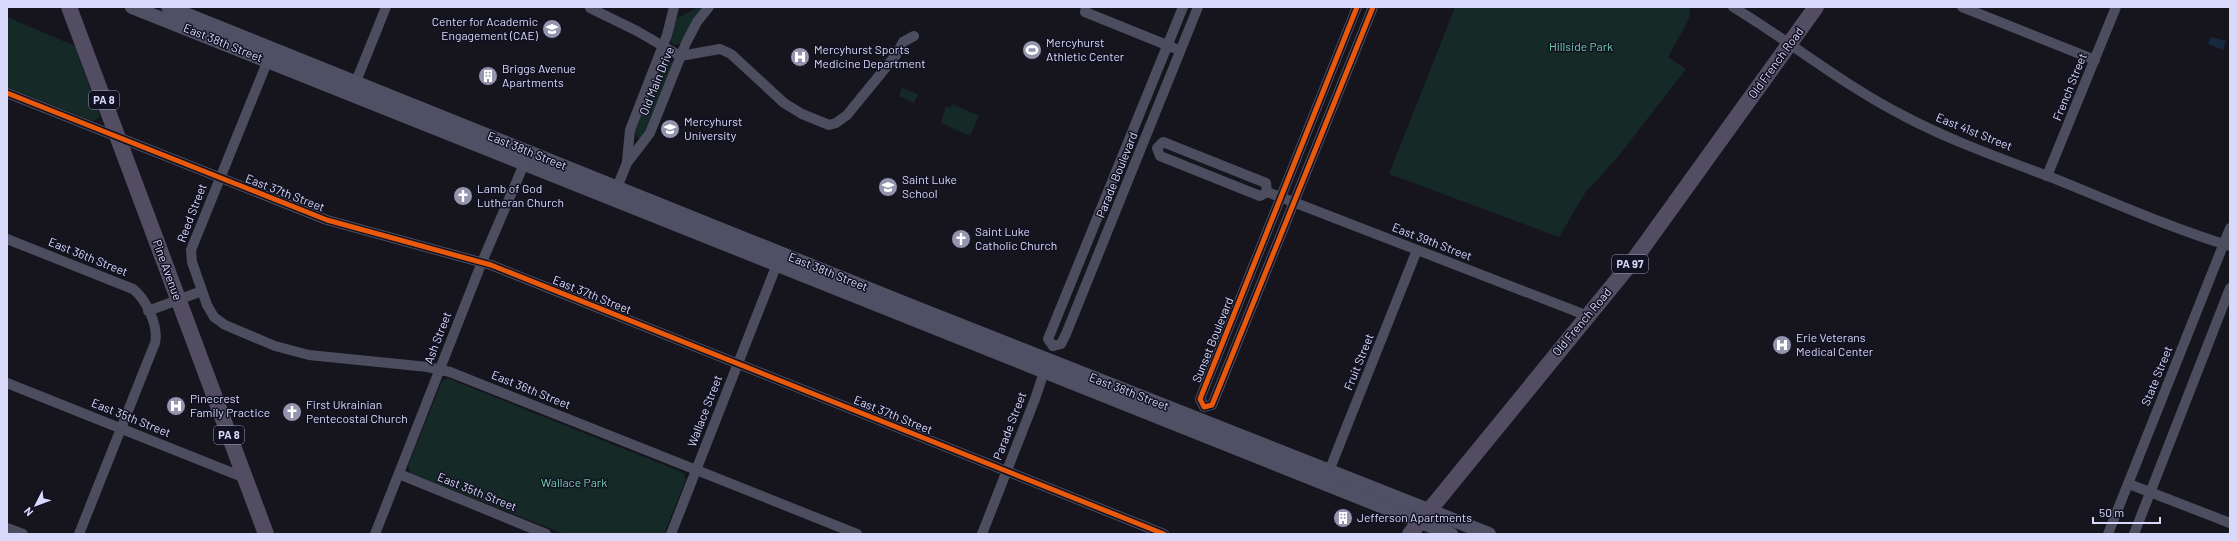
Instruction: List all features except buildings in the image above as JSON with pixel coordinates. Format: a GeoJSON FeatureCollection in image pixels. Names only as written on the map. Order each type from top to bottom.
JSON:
{"type":"FeatureCollection","features":[{"type":"Feature","properties":{"kind":"main road","name":"Pine Avenue"},"geometry":{"type":"LineString","coordinates":[[69,7],[266,534]]}},
{"type":"Feature","properties":{"kind":"main road","name":"East 38th Street"},"geometry":{"type":"LineString","coordinates":[[132,7],[184,15]]}},
{"type":"Feature","properties":{"kind":"main road","name":"East 38th Street"},"geometry":{"type":"LineString","coordinates":[[168,7],[270,55],[1046,366],[1199,419],[1327,477],[1419,522],[1451,534]]}},
{"type":"Feature","properties":{"kind":"main road","name":"Old French Road"},"geometry":{"type":"LineString","coordinates":[[1419,522],[1650,238],[1816,7]]}},
{"type":"Feature","properties":{"kind":"main road","name":"East 38th Street"},"geometry":{"type":"LineString","coordinates":[[1419,522],[1490,534]]}},
{"type":"Feature","properties":{"kind":"street"},"geometry":{"type":"LineString","coordinates":[[353,88],[386,7]]}},
{"type":"Feature","properties":{"kind":"street","name":"Old Main Drive"},"geometry":{"type":"LineString","coordinates":[[627,164],[630,130],[662,47],[674,7]]}},
{"type":"Feature","properties":{"kind":"street","name":"Old Main Drive"},"geometry":{"type":"LineString","coordinates":[[614,193],[627,164],[650,133],[680,56],[697,22],[710,7]]}},
{"type":"Feature","properties":{"kind":"street","name":"Parade Boulevard"},"geometry":{"type":"LineString","coordinates":[[1053,346],[1048,339],[1183,7]]}},
{"type":"Feature","properties":{"kind":"street","name":"Parade Boulevard"},"geometry":{"type":"LineString","coordinates":[[1053,346],[1061,344],[1066,334],[1198,7]]}},
{"type":"Feature","properties":{"kind":"street","name":"Sunset Boulevard"},"geometry":{"type":"LineString","coordinates":[[1199,419],[1200,399],[1357,7]]}},
{"type":"Feature","properties":{"kind":"street","name":"Sunset Boulevard"},"geometry":{"type":"LineString","coordinates":[[1199,419],[1212,405],[1373,7]]}},
{"type":"Feature","properties":{"kind":"street","name":"East 41st Street"},"geometry":{"type":"LineString","coordinates":[[1733,7],[1831,73],[1904,116],[1966,144],[2227,245]]}},
{"type":"Feature","properties":{"kind":"street"},"geometry":{"type":"LineString","coordinates":[[1962,7],[2094,60]]}},
{"type":"Feature","properties":{"kind":"street","name":"French Street"},"geometry":{"type":"LineString","coordinates":[[2047,176],[2116,7]]}},
{"type":"Feature","properties":{"kind":"street"},"geometry":{"type":"LineString","coordinates":[[590,8],[637,31],[662,47],[680,56],[720,49],[732,54],[786,104],[802,114],[829,125],[836,123],[847,115],[896,55],[903,42],[914,36]]}},
{"type":"Feature","properties":{"kind":"street"},"geometry":{"type":"LineString","coordinates":[[1085,10],[1181,50]]}},
{"type":"Feature","properties":{"kind":"street","name":"Reed Street"},"geometry":{"type":"LineString","coordinates":[[202,292],[192,262],[191,250],[270,55]]}},
{"type":"Feature","properties":{"kind":"street","name":"East 37th Street"},"geometry":{"type":"LineString","coordinates":[[7,93],[339,224],[482,262],[1164,534]]}},
{"type":"Feature","properties":{"kind":"street","name":"East 39th Street"},"geometry":{"type":"LineString","coordinates":[[1130,137],[1157,148],[1163,142],[1266,183],[1267,192],[1281,198],[1588,316]]}},
{"type":"Feature","properties":{"kind":"street","name":"Ash Street"},"geometry":{"type":"LineString","coordinates":[[376,534],[482,262],[526,158]]}},
{"type":"Feature","properties":{"kind":"street","name":"State Street"},"geometry":{"type":"LineString","coordinates":[[2108,534],[2227,245],[2230,228]]}},
{"type":"Feature","properties":{"kind":"street","name":"East 36th Street"},"geometry":{"type":"LineString","coordinates":[[7,239],[133,289],[142,296],[148,311]]}},
{"type":"Feature","properties":{"kind":"street","name":"Fruit Street"},"geometry":{"type":"LineString","coordinates":[[1327,477],[1417,250]]}},
{"type":"Feature","properties":{"kind":"street","name":"Wallace Street"},"geometry":{"type":"LineString","coordinates":[[671,534],[779,259]]}},
{"type":"Feature","properties":{"kind":"street"},"geometry":{"type":"LineString","coordinates":[[2134,534],[2230,288]]}},
{"type":"Feature","properties":{"kind":"street"},"geometry":{"type":"LineString","coordinates":[[79,534],[156,339],[155,330],[148,311],[202,292]]}},
{"type":"Feature","properties":{"kind":"street","name":"East 36th Street"},"geometry":{"type":"LineString","coordinates":[[202,292],[210,311],[219,321],[286,349],[314,356],[440,369],[857,534]]}},
{"type":"Feature","properties":{"kind":"street","name":"Parade Boulevard"},"geometry":{"type":"LineString","coordinates":[[1046,366],[1053,346]]}},
{"type":"Feature","properties":{"kind":"street","name":"Parade Street"},"geometry":{"type":"LineString","coordinates":[[982,534],[1046,366]]}},
{"type":"Feature","properties":{"kind":"street","name":"East 35th Street"},"geometry":{"type":"LineString","coordinates":[[7,383],[245,478]]}},
{"type":"Feature","properties":{"kind":"street","name":"East 35th Street"},"geometry":{"type":"LineString","coordinates":[[399,474],[546,534]]}},
{"type":"Feature","properties":{"kind":"street"},"geometry":{"type":"LineString","coordinates":[[2129,484],[2230,523]]}},
{"type":"Feature","properties":{"kind":"street"},"geometry":{"type":"LineString","coordinates":[[7,528],[23,534]]}},
{"type":"Feature","properties":{"kind":"green space"},"geometry":{"type":"Polygon","coordinates":[[[699,7],[705,7],[680,44],[674,45],[670,39],[675,19],[699,7]]]}},
{"type":"Feature","properties":{"kind":"green space","name":"Hillside Park"},"geometry":{"type":"Polygon","coordinates":[[[1455,7],[1689,7],[1690,17],[1668,57],[1686,69],[1617,158],[1585,193],[1559,237],[1389,174],[1455,7]]]}},
{"type":"Feature","properties":{"kind":"green space"},"geometry":{"type":"Polygon","coordinates":[[[7,17],[75,46],[99,114],[99,118],[93,121],[7,87],[7,17]]]}},
{"type":"Feature","properties":{"kind":"green space"},"geometry":{"type":"Polygon","coordinates":[[[667,58],[672,61],[673,64],[647,132],[642,138],[638,138],[633,131],[660,61],[667,58]]]}},
{"type":"Feature","properties":{"kind":"green space"},"geometry":{"type":"Polygon","coordinates":[[[902,88],[918,94],[914,103],[899,96],[902,88]]]}},
{"type":"Feature","properties":{"kind":"green space"},"geometry":{"type":"Polygon","coordinates":[[[952,104],[979,116],[970,136],[941,123],[946,106],[950,108],[952,104]]]}},
{"type":"Feature","properties":{"kind":"green space","name":"Wallace Park"},"geometry":{"type":"Polygon","coordinates":[[[447,378],[684,473],[686,479],[664,534],[564,534],[410,473],[408,466],[442,381],[447,378]]]}},
{"type":"Feature","properties":{"kind":"water"},"geometry":{"type":"Polygon","coordinates":[[[2211,37],[2226,41],[2223,50],[2208,44],[2211,37]]]}},
{"type":"Feature","properties":{"kind":"cycle path"},"geometry":{"type":"LineString","coordinates":[[1357,7],[1200,399],[1204,407],[1212,405],[1373,7]]}},
{"type":"Feature","properties":{"kind":"cycle path"},"geometry":{"type":"LineString","coordinates":[[7,93],[327,220],[491,265],[1164,534]]}},
{"type":"Feature","properties":{"kind":"place","name":"Center for Academic Engagement (CAE)"},"geometry":{"type":"Point","coordinates":[552,29]}},
{"type":"Feature","properties":{"kind":"place","name":"Mercyhurst Athletic Center"},"geometry":{"type":"Point","coordinates":[1032,50]}},
{"type":"Feature","properties":{"kind":"place","name":"Mercyhurst Sports Medicine Department"},"geometry":{"type":"Point","coordinates":[800,57]}},
{"type":"Feature","properties":{"kind":"place","name":"Briggs Avenue Apartments"},"geometry":{"type":"Point","coordinates":[488,76]}},
{"type":"Feature","properties":{"kind":"place","name":"Mercyhurst University"},"geometry":{"type":"Point","coordinates":[670,129]}},
{"type":"Feature","properties":{"kind":"place","name":"Saint Luke School"},"geometry":{"type":"Point","coordinates":[888,187]}},
{"type":"Feature","properties":{"kind":"place","name":"Lamb of God Lutheran Church"},"geometry":{"type":"Point","coordinates":[463,196]}},
{"type":"Feature","properties":{"kind":"place","name":"Saint Luke Catholic Church"},"geometry":{"type":"Point","coordinates":[961,239]}},
{"type":"Feature","properties":{"kind":"place","name":"Erie Veterans Medical Center"},"geometry":{"type":"Point","coordinates":[1782,345]}},
{"type":"Feature","properties":{"kind":"place","name":"Pinecrest Family Practice"},"geometry":{"type":"Point","coordinates":[176,406]}},
{"type":"Feature","properties":{"kind":"place","name":"First Ukrainian Pentecostal Church"},"geometry":{"type":"Point","coordinates":[292,412]}},
{"type":"Feature","properties":{"kind":"place","name":"Jefferson Apartments"},"geometry":{"type":"Point","coordinates":[1343,518]}}]}
